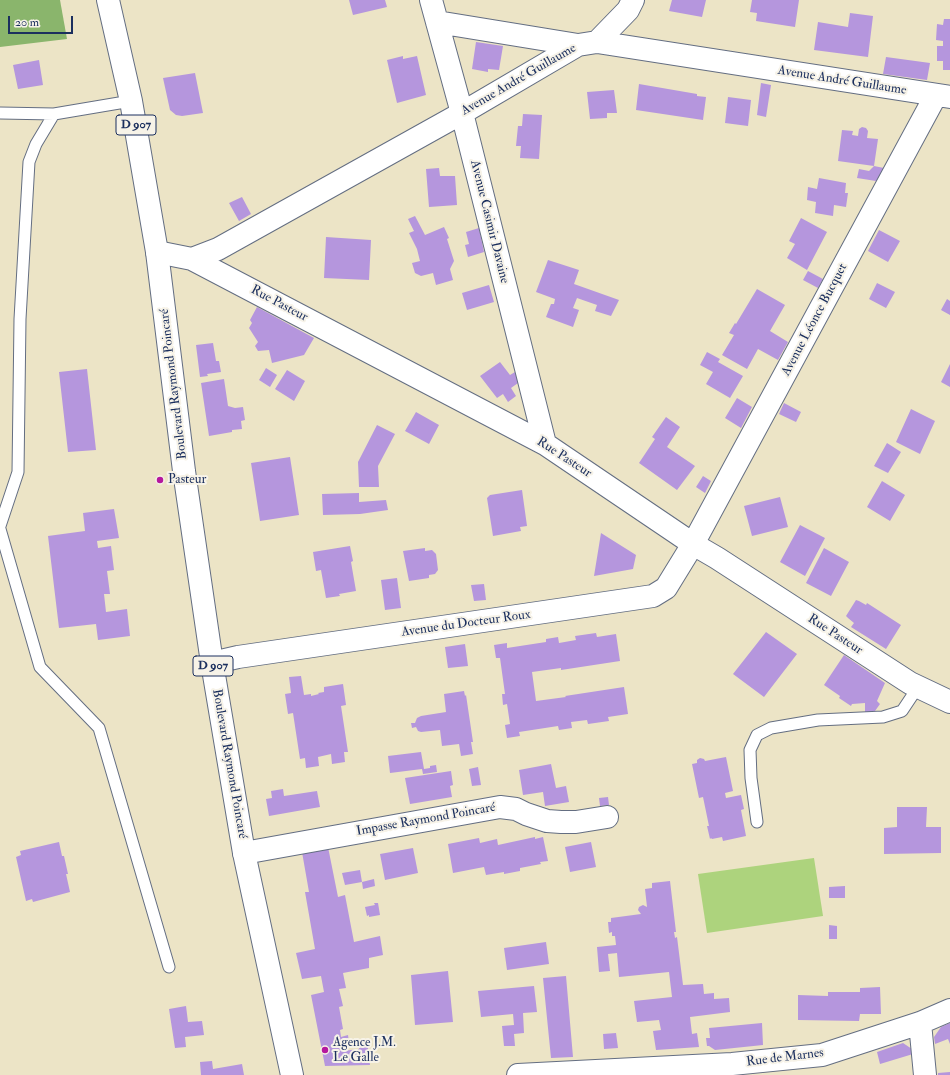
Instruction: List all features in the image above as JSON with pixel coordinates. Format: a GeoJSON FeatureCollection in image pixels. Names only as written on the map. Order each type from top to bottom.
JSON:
{"type":"FeatureCollection","features":[{"type":"Feature","properties":{"kind":"street","name":"Boulevard Raymond Poincaré"},"geometry":{"type":"LineString","coordinates":[[108,0],[131,101],[157,252],[184,471],[212,663],[244,853],[292,1075]]}},
{"type":"Feature","properties":{"kind":"street","name":"Avenue Casimir Davaine"},"geometry":{"type":"LineString","coordinates":[[431,0],[462,113],[545,444]]}},
{"type":"Feature","properties":{"kind":"street"},"geometry":{"type":"LineString","coordinates":[[437,22],[587,44],[628,10],[633,0]]}},
{"type":"Feature","properties":{"kind":"street","name":"Avenue André Guillaume"},"geometry":{"type":"LineString","coordinates":[[192,259],[218,249],[587,44],[943,96]]}},
{"type":"Feature","properties":{"kind":"street","name":"Avenue Léonce Bucquet"},"geometry":{"type":"LineString","coordinates":[[693,544],[943,96]]}},
{"type":"Feature","properties":{"kind":"street","name":"Rue Pasteur"},"geometry":{"type":"LineString","coordinates":[[157,252],[192,259],[545,444],[693,544],[724,562],[910,683],[950,702]]}},
{"type":"Feature","properties":{"kind":"street","name":"Avenue du Docteur Roux"},"geometry":{"type":"LineString","coordinates":[[212,663],[238,657],[653,596],[666,588],[693,544]]}},
{"type":"Feature","properties":{"kind":"street","name":"Impasse Raymond Poincaré"},"geometry":{"type":"LineString","coordinates":[[244,853],[500,807],[516,809],[547,821],[576,822],[607,817]]}},
{"type":"Feature","properties":{"kind":"street","name":"Rue de Marnes"},"geometry":{"type":"LineString","coordinates":[[518,1075],[732,1064],[822,1055],[920,1023],[950,1010]]}},
{"type":"Feature","properties":{"kind":"street"},"geometry":{"type":"LineString","coordinates":[[920,1023],[925,1075]]}},
{"type":"Feature","properties":{"kind":"lane"},"geometry":{"type":"LineString","coordinates":[[0,113],[54,114],[131,101]]}},
{"type":"Feature","properties":{"kind":"lane"},"geometry":{"type":"LineString","coordinates":[[0,526],[18,472],[20,319],[29,162],[36,144],[54,114]]}},
{"type":"Feature","properties":{"kind":"lane"},"geometry":{"type":"LineString","coordinates":[[0,529],[40,667],[98,728],[169,967]]}},
{"type":"Feature","properties":{"kind":"lane"},"geometry":{"type":"LineString","coordinates":[[757,822],[751,778],[750,750],[756,735],[771,728],[818,720],[882,717],[902,711],[918,687]]}},
{"type":"Feature","properties":{"kind":"green space"},"geometry":{"type":"Polygon","coordinates":[[[0,0],[60,0],[67,39],[0,47],[0,0]]]}},
{"type":"Feature","properties":{"kind":"green space"},"geometry":{"type":"Polygon","coordinates":[[[814,858],[823,916],[707,933],[698,874],[814,858]]]}},
{"type":"Feature","properties":{"kind":"building"},"geometry":{"type":"Polygon","coordinates":[[[349,0],[385,0],[387,7],[353,15],[349,0]]]}},
{"type":"Feature","properties":{"kind":"building"},"geometry":{"type":"Polygon","coordinates":[[[672,0],[706,0],[702,17],[669,11],[672,0]]]}},
{"type":"Feature","properties":{"kind":"building"},"geometry":{"type":"Polygon","coordinates":[[[752,0],[799,0],[795,27],[756,21],[757,13],[750,12],[752,0]]]}},
{"type":"Feature","properties":{"kind":"building"},"geometry":{"type":"Polygon","coordinates":[[[850,13],[873,16],[868,57],[814,50],[818,22],[848,27],[850,13]]]}},
{"type":"Feature","properties":{"kind":"building"},"geometry":{"type":"Polygon","coordinates":[[[944,19],[950,19],[950,70],[943,70],[943,61],[937,61],[937,46],[943,46],[943,41],[936,40],[937,24],[943,25],[944,19]]]}},
{"type":"Feature","properties":{"kind":"building"},"geometry":{"type":"Polygon","coordinates":[[[476,42],[503,46],[499,70],[488,69],[488,72],[472,69],[476,42]]]}},
{"type":"Feature","properties":{"kind":"building"},"geometry":{"type":"Polygon","coordinates":[[[403,56],[403,59],[417,56],[426,95],[397,103],[387,60],[403,56]]]}},
{"type":"Feature","properties":{"kind":"building"},"geometry":{"type":"Polygon","coordinates":[[[886,57],[930,63],[927,80],[883,74],[886,57]]]}},
{"type":"Feature","properties":{"kind":"building"},"geometry":{"type":"Polygon","coordinates":[[[39,60],[43,85],[18,89],[13,65],[39,60]]]}},
{"type":"Feature","properties":{"kind":"building"},"geometry":{"type":"Polygon","coordinates":[[[195,73],[203,113],[182,116],[176,115],[170,110],[163,78],[195,73]]]}},
{"type":"Feature","properties":{"kind":"building"},"geometry":{"type":"Polygon","coordinates":[[[761,83],[771,85],[766,117],[757,115],[761,83]]]}},
{"type":"Feature","properties":{"kind":"building"},"geometry":{"type":"Polygon","coordinates":[[[639,84],[697,94],[697,96],[706,97],[703,120],[636,110],[639,84]]]}},
{"type":"Feature","properties":{"kind":"building"},"geometry":{"type":"Polygon","coordinates":[[[614,90],[617,113],[607,113],[607,118],[590,119],[587,92],[614,90]]]}},
{"type":"Feature","properties":{"kind":"building"},"geometry":{"type":"Polygon","coordinates":[[[728,97],[751,100],[748,126],[725,123],[728,97]]]}},
{"type":"Feature","properties":{"kind":"building"},"geometry":{"type":"Polygon","coordinates":[[[523,114],[542,115],[539,159],[520,158],[521,146],[516,146],[518,126],[522,126],[523,114]]]}},
{"type":"Feature","properties":{"kind":"building"},"geometry":{"type":"Polygon","coordinates":[[[862,127],[866,128],[868,131],[867,138],[878,139],[874,166],[838,161],[842,130],[853,131],[852,135],[858,136],[859,129],[862,127]]]}},
{"type":"Feature","properties":{"kind":"building"},"geometry":{"type":"Polygon","coordinates":[[[874,166],[884,168],[876,181],[857,178],[859,169],[869,171],[874,166]]]}},
{"type":"Feature","properties":{"kind":"building"},"geometry":{"type":"Polygon","coordinates":[[[439,168],[440,176],[455,176],[457,205],[429,207],[426,169],[439,168]]]}},
{"type":"Feature","properties":{"kind":"building"},"geometry":{"type":"Polygon","coordinates":[[[819,178],[846,183],[845,193],[848,193],[846,207],[834,205],[833,216],[815,213],[816,202],[807,200],[808,187],[817,189],[819,178]]]}},
{"type":"Feature","properties":{"kind":"building"},"geometry":{"type":"Polygon","coordinates":[[[242,197],[251,214],[239,221],[229,203],[242,197]]]}},
{"type":"Feature","properties":{"kind":"building"},"geometry":{"type":"Polygon","coordinates":[[[415,216],[425,235],[444,227],[449,238],[447,239],[454,261],[450,269],[453,280],[436,285],[433,273],[421,276],[415,273],[412,263],[420,261],[417,249],[409,233],[414,231],[408,219],[415,216]]]}},
{"type":"Feature","properties":{"kind":"building"},"geometry":{"type":"Polygon","coordinates":[[[801,218],[827,232],[807,270],[787,258],[795,244],[789,241],[801,218]]]}},
{"type":"Feature","properties":{"kind":"building"},"geometry":{"type":"Polygon","coordinates":[[[479,228],[484,252],[468,257],[465,245],[469,244],[466,232],[479,228]]]}},
{"type":"Feature","properties":{"kind":"building"},"geometry":{"type":"Polygon","coordinates":[[[879,230],[900,241],[888,262],[868,251],[879,230]]]}},
{"type":"Feature","properties":{"kind":"building"},"geometry":{"type":"Polygon","coordinates":[[[326,237],[371,240],[369,280],[324,278],[326,237]]]}},
{"type":"Feature","properties":{"kind":"building"},"geometry":{"type":"Polygon","coordinates":[[[548,260],[579,270],[574,284],[619,300],[611,316],[595,311],[597,305],[577,298],[573,308],[579,310],[573,327],[546,317],[551,304],[554,304],[555,299],[536,292],[548,260]]]}},
{"type":"Feature","properties":{"kind":"building"},"geometry":{"type":"Polygon","coordinates":[[[808,271],[823,279],[818,288],[803,280],[808,271]]]}},
{"type":"Feature","properties":{"kind":"building"},"geometry":{"type":"Polygon","coordinates":[[[877,283],[895,292],[886,308],[869,299],[877,283]]]}},
{"type":"Feature","properties":{"kind":"building"},"geometry":{"type":"Polygon","coordinates":[[[489,285],[494,302],[467,310],[462,293],[489,285]]]}},
{"type":"Feature","properties":{"kind":"building"},"geometry":{"type":"Polygon","coordinates":[[[757,289],[785,305],[770,331],[788,342],[778,360],[758,349],[747,369],[722,355],[734,335],[729,333],[757,289]]]}},
{"type":"Feature","properties":{"kind":"building"},"geometry":{"type":"Polygon","coordinates":[[[947,299],[950,301],[950,315],[941,310],[947,299]]]}},
{"type":"Feature","properties":{"kind":"building"},"geometry":{"type":"Polygon","coordinates":[[[257,307],[314,338],[304,355],[272,363],[269,350],[258,351],[255,346],[258,342],[249,328],[252,323],[250,320],[257,307]]]}},
{"type":"Feature","properties":{"kind":"building"},"geometry":{"type":"Polygon","coordinates":[[[213,343],[216,361],[219,361],[221,372],[207,374],[208,376],[200,377],[196,345],[213,343]]]}},
{"type":"Feature","properties":{"kind":"building"},"geometry":{"type":"Polygon","coordinates":[[[707,352],[720,359],[718,362],[743,376],[730,398],[706,384],[713,372],[700,365],[707,352]]]}},
{"type":"Feature","properties":{"kind":"building"},"geometry":{"type":"Polygon","coordinates":[[[500,362],[510,375],[515,372],[518,383],[511,388],[516,396],[508,402],[503,394],[497,398],[480,376],[500,362]]]}},
{"type":"Feature","properties":{"kind":"building"},"geometry":{"type":"Polygon","coordinates":[[[950,364],[950,387],[941,382],[950,364]]]}},
{"type":"Feature","properties":{"kind":"building"},"geometry":{"type":"Polygon","coordinates":[[[266,368],[277,375],[270,387],[259,380],[266,368]]]}},
{"type":"Feature","properties":{"kind":"building"},"geometry":{"type":"Polygon","coordinates":[[[87,369],[96,450],[68,452],[59,372],[87,369]]]}},
{"type":"Feature","properties":{"kind":"building"},"geometry":{"type":"Polygon","coordinates":[[[287,370],[305,381],[294,401],[275,389],[287,370]]]}},
{"type":"Feature","properties":{"kind":"building"},"geometry":{"type":"Polygon","coordinates":[[[224,379],[228,406],[235,408],[243,407],[245,420],[241,421],[242,429],[209,436],[201,383],[224,379]]]}},
{"type":"Feature","properties":{"kind":"building"},"geometry":{"type":"Polygon","coordinates":[[[737,398],[752,407],[741,428],[725,418],[737,398]]]}},
{"type":"Feature","properties":{"kind":"building"},"geometry":{"type":"Polygon","coordinates":[[[784,403],[801,412],[796,422],[779,414],[784,403]]]}},
{"type":"Feature","properties":{"kind":"building"},"geometry":{"type":"Polygon","coordinates":[[[911,409],[935,421],[920,454],[896,442],[911,409]]]}},
{"type":"Feature","properties":{"kind":"building"},"geometry":{"type":"Polygon","coordinates":[[[416,412],[439,425],[429,444],[405,431],[416,412]]]}},
{"type":"Feature","properties":{"kind":"building"},"geometry":{"type":"Polygon","coordinates":[[[666,417],[680,427],[667,447],[695,466],[677,490],[639,463],[655,439],[652,437],[666,417]]]}},
{"type":"Feature","properties":{"kind":"building"},"geometry":{"type":"Polygon","coordinates":[[[377,425],[395,434],[378,466],[379,487],[359,487],[358,462],[377,425]]]}},
{"type":"Feature","properties":{"kind":"building"},"geometry":{"type":"Polygon","coordinates":[[[887,443],[901,452],[888,473],[874,466],[887,443]]]}},
{"type":"Feature","properties":{"kind":"building"},"geometry":{"type":"Polygon","coordinates":[[[290,457],[299,515],[260,521],[251,463],[290,457]]]}},
{"type":"Feature","properties":{"kind":"building"},"geometry":{"type":"Polygon","coordinates":[[[703,476],[711,481],[705,493],[696,487],[703,476]]]}},
{"type":"Feature","properties":{"kind":"building"},"geometry":{"type":"Polygon","coordinates":[[[882,481],[905,495],[890,521],[867,507],[882,481]]]}},
{"type":"Feature","properties":{"kind":"building"},"geometry":{"type":"Polygon","coordinates":[[[522,490],[527,526],[520,527],[521,531],[493,536],[487,498],[490,495],[522,490]]]}},
{"type":"Feature","properties":{"kind":"building"},"geometry":{"type":"Polygon","coordinates":[[[359,493],[359,502],[386,500],[388,510],[360,514],[323,515],[322,494],[359,493]]]}},
{"type":"Feature","properties":{"kind":"building"},"geometry":{"type":"Polygon","coordinates":[[[780,497],[788,527],[752,536],[744,506],[780,497]]]}},
{"type":"Feature","properties":{"kind":"building"},"geometry":{"type":"Polygon","coordinates":[[[114,509],[119,538],[97,541],[98,548],[111,546],[114,570],[107,571],[110,594],[104,594],[106,612],[127,609],[130,636],[98,640],[96,624],[59,628],[48,536],[85,531],[83,513],[114,509]]]}},
{"type":"Feature","properties":{"kind":"building"},"geometry":{"type":"Polygon","coordinates":[[[800,525],[825,538],[805,576],[780,562],[800,525]]]}},
{"type":"Feature","properties":{"kind":"building"},"geometry":{"type":"Polygon","coordinates":[[[601,533],[636,555],[633,569],[594,576],[601,533]]]}},
{"type":"Feature","properties":{"kind":"building"},"geometry":{"type":"Polygon","coordinates":[[[350,546],[356,591],[339,594],[340,596],[326,598],[321,570],[316,571],[313,552],[350,546]]]}},
{"type":"Feature","properties":{"kind":"building"},"geometry":{"type":"Polygon","coordinates":[[[425,548],[425,551],[432,550],[436,554],[438,570],[435,574],[429,575],[429,578],[409,581],[403,551],[425,548]]]}},
{"type":"Feature","properties":{"kind":"building"},"geometry":{"type":"Polygon","coordinates":[[[824,548],[849,562],[831,596],[806,583],[824,548]]]}},
{"type":"Feature","properties":{"kind":"building"},"geometry":{"type":"Polygon","coordinates":[[[397,578],[401,608],[385,610],[381,580],[397,578]]]}},
{"type":"Feature","properties":{"kind":"building"},"geometry":{"type":"Polygon","coordinates":[[[484,584],[486,600],[474,601],[471,585],[484,584]]]}},
{"type":"Feature","properties":{"kind":"building"},"geometry":{"type":"Polygon","coordinates":[[[856,600],[866,605],[867,603],[901,625],[886,649],[851,627],[854,623],[846,616],[856,600]]]}},
{"type":"Feature","properties":{"kind":"building"},"geometry":{"type":"Polygon","coordinates":[[[766,632],[797,654],[764,697],[733,674],[766,632]]]}},
{"type":"Feature","properties":{"kind":"building"},"geometry":{"type":"Polygon","coordinates":[[[596,633],[597,637],[616,634],[620,661],[561,670],[561,668],[532,672],[536,701],[624,687],[628,714],[608,717],[609,721],[588,724],[587,720],[571,722],[572,728],[559,730],[558,726],[519,732],[520,736],[507,738],[505,725],[510,724],[507,704],[503,705],[502,694],[505,694],[500,658],[496,658],[494,645],[507,643],[507,648],[546,642],[546,639],[558,637],[559,643],[576,640],[575,636],[596,633]]]}},
{"type":"Feature","properties":{"kind":"building"},"geometry":{"type":"Polygon","coordinates":[[[465,644],[468,666],[448,668],[445,647],[465,644]]]}},
{"type":"Feature","properties":{"kind":"building"},"geometry":{"type":"Polygon","coordinates":[[[844,655],[885,683],[877,701],[880,704],[875,711],[865,713],[865,703],[852,704],[851,706],[824,685],[844,655]]]}},
{"type":"Feature","properties":{"kind":"building"},"geometry":{"type":"Polygon","coordinates":[[[301,676],[304,695],[311,694],[311,696],[319,694],[318,693],[324,692],[324,687],[343,684],[346,705],[341,706],[348,752],[344,752],[345,762],[332,764],[331,754],[318,757],[319,766],[306,768],[305,758],[300,759],[293,713],[288,714],[285,694],[291,693],[289,677],[301,676]]]}},
{"type":"Feature","properties":{"kind":"building"},"geometry":{"type":"Polygon","coordinates":[[[464,691],[465,696],[466,695],[473,742],[471,742],[473,754],[461,756],[459,744],[442,746],[440,730],[421,732],[418,731],[416,727],[412,728],[411,723],[415,723],[417,718],[421,716],[446,712],[444,694],[464,691]]]}},
{"type":"Feature","properties":{"kind":"building"},"geometry":{"type":"Polygon","coordinates":[[[421,752],[424,769],[436,765],[437,772],[423,774],[422,769],[390,773],[388,756],[421,752]]]}},
{"type":"Feature","properties":{"kind":"building"},"geometry":{"type":"Polygon","coordinates":[[[726,757],[733,791],[725,793],[726,798],[741,795],[744,809],[741,810],[746,836],[723,841],[722,837],[710,839],[703,797],[699,798],[692,764],[697,763],[697,760],[700,758],[704,759],[705,761],[726,757]]]}},
{"type":"Feature","properties":{"kind":"building"},"geometry":{"type":"Polygon","coordinates":[[[551,764],[556,788],[566,786],[569,802],[545,806],[543,792],[523,795],[519,770],[551,764]]]}},
{"type":"Feature","properties":{"kind":"building"},"geometry":{"type":"Polygon","coordinates":[[[478,767],[481,785],[472,786],[469,769],[478,767]]]}},
{"type":"Feature","properties":{"kind":"building"},"geometry":{"type":"Polygon","coordinates":[[[451,771],[453,785],[450,786],[452,797],[410,804],[405,778],[451,771]]]}},
{"type":"Feature","properties":{"kind":"building"},"geometry":{"type":"Polygon","coordinates":[[[283,789],[284,796],[317,791],[320,807],[269,816],[266,799],[272,798],[271,791],[283,789]]]}},
{"type":"Feature","properties":{"kind":"building"},"geometry":{"type":"Polygon","coordinates":[[[608,797],[609,805],[600,806],[599,798],[608,797]]]}},
{"type":"Feature","properties":{"kind":"building"},"geometry":{"type":"Polygon","coordinates":[[[897,807],[927,807],[926,827],[941,827],[941,853],[884,854],[884,828],[897,827],[897,807]]]}},
{"type":"Feature","properties":{"kind":"building"},"geometry":{"type":"Polygon","coordinates":[[[535,837],[535,839],[543,837],[548,861],[540,862],[541,864],[520,868],[520,871],[504,874],[504,872],[486,875],[484,867],[453,873],[448,844],[479,838],[480,843],[497,839],[498,845],[535,837]]]}},
{"type":"Feature","properties":{"kind":"building"},"geometry":{"type":"Polygon","coordinates":[[[59,842],[68,874],[66,874],[70,892],[33,902],[32,899],[26,901],[16,857],[21,855],[20,851],[59,842]]]}},
{"type":"Feature","properties":{"kind":"building"},"geometry":{"type":"Polygon","coordinates":[[[591,842],[596,867],[570,872],[565,847],[591,842]]]}},
{"type":"Feature","properties":{"kind":"building"},"geometry":{"type":"Polygon","coordinates":[[[328,847],[338,897],[345,895],[354,942],[380,936],[383,955],[369,958],[369,968],[343,973],[346,988],[339,989],[343,1006],[339,1007],[343,1029],[340,1030],[341,1037],[348,1035],[349,1043],[342,1044],[343,1051],[359,1049],[358,1041],[367,1040],[370,1065],[325,1066],[311,995],[324,992],[321,976],[302,979],[296,953],[315,949],[305,892],[309,892],[302,852],[328,847]]]}},
{"type":"Feature","properties":{"kind":"building"},"geometry":{"type":"Polygon","coordinates":[[[413,848],[418,873],[385,880],[380,854],[413,848]]]}},
{"type":"Feature","properties":{"kind":"building"},"geometry":{"type":"Polygon","coordinates":[[[360,870],[362,882],[345,885],[342,873],[360,870]]]}},
{"type":"Feature","properties":{"kind":"building"},"geometry":{"type":"Polygon","coordinates":[[[374,879],[375,886],[363,889],[362,882],[374,879]]]}},
{"type":"Feature","properties":{"kind":"building"},"geometry":{"type":"Polygon","coordinates":[[[670,881],[676,932],[674,932],[675,938],[677,937],[683,985],[703,984],[704,994],[714,993],[714,999],[729,998],[730,1012],[690,1017],[692,1034],[697,1033],[699,1047],[656,1050],[653,1031],[661,1030],[659,1020],[637,1022],[634,1001],[672,997],[669,972],[619,977],[617,953],[608,954],[610,971],[599,972],[597,947],[616,945],[615,936],[612,936],[612,932],[609,933],[608,922],[611,922],[611,918],[641,914],[638,910],[639,907],[643,905],[647,907],[645,889],[652,888],[652,883],[670,881]]]}},
{"type":"Feature","properties":{"kind":"building"},"geometry":{"type":"Polygon","coordinates":[[[845,886],[845,898],[829,898],[829,887],[845,886]]]}},
{"type":"Feature","properties":{"kind":"building"},"geometry":{"type":"Polygon","coordinates":[[[374,903],[378,903],[380,915],[369,917],[369,915],[367,916],[365,907],[375,905],[374,903]]]}},
{"type":"Feature","properties":{"kind":"building"},"geometry":{"type":"Polygon","coordinates":[[[829,925],[837,926],[837,939],[829,939],[829,925]]]}},
{"type":"Feature","properties":{"kind":"building"},"geometry":{"type":"Polygon","coordinates":[[[546,942],[549,964],[507,970],[504,948],[546,942]]]}},
{"type":"Feature","properties":{"kind":"building"},"geometry":{"type":"Polygon","coordinates":[[[448,971],[453,1022],[415,1025],[411,975],[448,971]]]}},
{"type":"Feature","properties":{"kind":"building"},"geometry":{"type":"Polygon","coordinates":[[[566,976],[573,1057],[551,1058],[543,978],[566,976]]]}},
{"type":"Feature","properties":{"kind":"building"},"geometry":{"type":"Polygon","coordinates":[[[534,986],[537,1012],[523,1013],[524,1033],[514,1034],[515,1046],[504,1046],[502,1026],[514,1025],[513,1014],[481,1017],[478,991],[534,986]]]}},
{"type":"Feature","properties":{"kind":"building"},"geometry":{"type":"Polygon","coordinates":[[[880,987],[881,1014],[860,1014],[859,1021],[798,1020],[798,995],[828,996],[828,992],[860,992],[860,988],[880,987]]]}},
{"type":"Feature","properties":{"kind":"building"},"geometry":{"type":"Polygon","coordinates":[[[186,1006],[188,1022],[202,1021],[204,1035],[185,1037],[186,1047],[175,1048],[169,1009],[186,1006]]]}},
{"type":"Feature","properties":{"kind":"building"},"geometry":{"type":"Polygon","coordinates":[[[762,1023],[763,1045],[715,1050],[707,1046],[706,1038],[710,1038],[709,1028],[762,1023]]]}},
{"type":"Feature","properties":{"kind":"building"},"geometry":{"type":"Polygon","coordinates":[[[950,1023],[950,1044],[948,1039],[935,1044],[934,1037],[941,1027],[950,1023]]]}},
{"type":"Feature","properties":{"kind":"building"},"geometry":{"type":"Polygon","coordinates":[[[616,1033],[618,1048],[604,1049],[603,1034],[616,1033]]]}},
{"type":"Feature","properties":{"kind":"building"},"geometry":{"type":"Polygon","coordinates":[[[903,1043],[912,1049],[913,1054],[880,1064],[877,1052],[903,1043]]]}},
{"type":"Feature","properties":{"kind":"building"},"geometry":{"type":"Polygon","coordinates":[[[212,1061],[213,1069],[242,1064],[244,1075],[201,1075],[200,1062],[212,1061]]]}},
{"type":"Feature","properties":{"kind":"building"},"geometry":{"type":"Polygon","coordinates":[[[950,1072],[950,1075],[938,1075],[938,1073],[950,1072]]]}},
{"type":"Feature","properties":{"kind":"place","name":"Pasteur"},"geometry":{"type":"Point","coordinates":[160,480]}},
{"type":"Feature","properties":{"kind":"place","name":"Agence J.M. Le Galle"},"geometry":{"type":"Point","coordinates":[325,1050]}}]}
